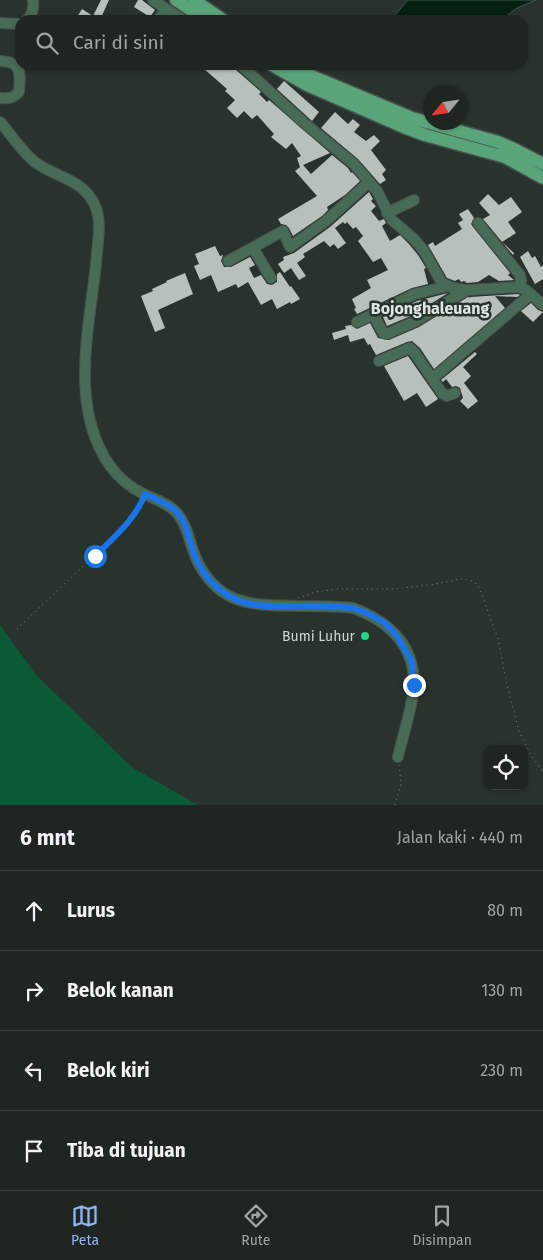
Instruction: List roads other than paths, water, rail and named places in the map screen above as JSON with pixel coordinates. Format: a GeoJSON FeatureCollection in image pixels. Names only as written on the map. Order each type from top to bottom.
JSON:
{"type":"FeatureCollection","features":[{"type":"Feature","properties":{"kind":"main road"},"geometry":{"type":"LineString","coordinates":[[176,0],[198,15]]}},
{"type":"Feature","properties":{"kind":"main road"},"geometry":{"type":"LineString","coordinates":[[194,0],[216,15]]}},
{"type":"Feature","properties":{"kind":"main road"},"geometry":{"type":"LineString","coordinates":[[281,70],[307,85],[406,128],[505,157],[543,178]]}},
{"type":"Feature","properties":{"kind":"main road"},"geometry":{"type":"LineString","coordinates":[[302,70],[323,81],[412,118],[498,142],[543,164]]}},
{"type":"Feature","properties":{"kind":"street"},"geometry":{"type":"LineString","coordinates":[[32,15],[34,0]]}},
{"type":"Feature","properties":{"kind":"street"},"geometry":{"type":"LineString","coordinates":[[153,0],[175,15]]}},
{"type":"Feature","properties":{"kind":"street"},"geometry":{"type":"LineString","coordinates":[[162,15],[166,9]]}},
{"type":"Feature","properties":{"kind":"street"},"geometry":{"type":"LineString","coordinates":[[0,23],[15,24]]}},
{"type":"Feature","properties":{"kind":"street"},"geometry":{"type":"LineString","coordinates":[[0,61],[15,64]]}},
{"type":"Feature","properties":{"kind":"street"},"geometry":{"type":"LineString","coordinates":[[0,98],[8,99],[14,97],[18,92],[19,70]]}},
{"type":"Feature","properties":{"kind":"street"},"geometry":{"type":"LineString","coordinates":[[246,70],[303,122],[341,151],[370,182],[378,191],[387,213],[424,251],[438,278],[448,286]]}},
{"type":"Feature","properties":{"kind":"street"},"geometry":{"type":"LineString","coordinates":[[0,122],[33,160],[47,169],[69,178],[82,188],[93,201],[97,210],[97,250],[85,387],[91,425],[98,444],[111,468],[124,482],[178,514],[200,568],[212,583],[235,599],[252,605],[353,608],[385,623],[397,636],[412,662],[414,685],[398,757]]}},
{"type":"Feature","properties":{"kind":"street"},"geometry":{"type":"LineString","coordinates":[[228,261],[282,231],[290,247],[326,221],[370,182]]}},
{"type":"Feature","properties":{"kind":"street"},"geometry":{"type":"LineString","coordinates":[[387,213],[414,200]]}},
{"type":"Feature","properties":{"kind":"street"},"geometry":{"type":"LineString","coordinates":[[478,223],[520,275],[519,287]]}},
{"type":"Feature","properties":{"kind":"street"},"geometry":{"type":"LineString","coordinates":[[253,248],[270,278]]}},
{"type":"Feature","properties":{"kind":"street"},"geometry":{"type":"LineString","coordinates":[[357,322],[415,294],[448,286],[467,290],[519,287],[531,294],[543,305]]}},
{"type":"Feature","properties":{"kind":"street"},"geometry":{"type":"LineString","coordinates":[[373,314],[383,333],[387,334],[416,321],[467,290]]}},
{"type":"Feature","properties":{"kind":"street"},"geometry":{"type":"LineString","coordinates":[[432,378],[531,294]]}},
{"type":"Feature","properties":{"kind":"street"},"geometry":{"type":"LineString","coordinates":[[379,361],[410,348],[444,395],[455,392]]}},
{"type":"Feature","properties":{"kind":"place","name":"Bumi Luhur"},"geometry":{"type":"Point","coordinates":[365,636]}},
{"type":"Feature","properties":{"kind":"district","name":"Bojonghaleuang"},"geometry":{"type":"Point","coordinates":[430,308]}}]}
